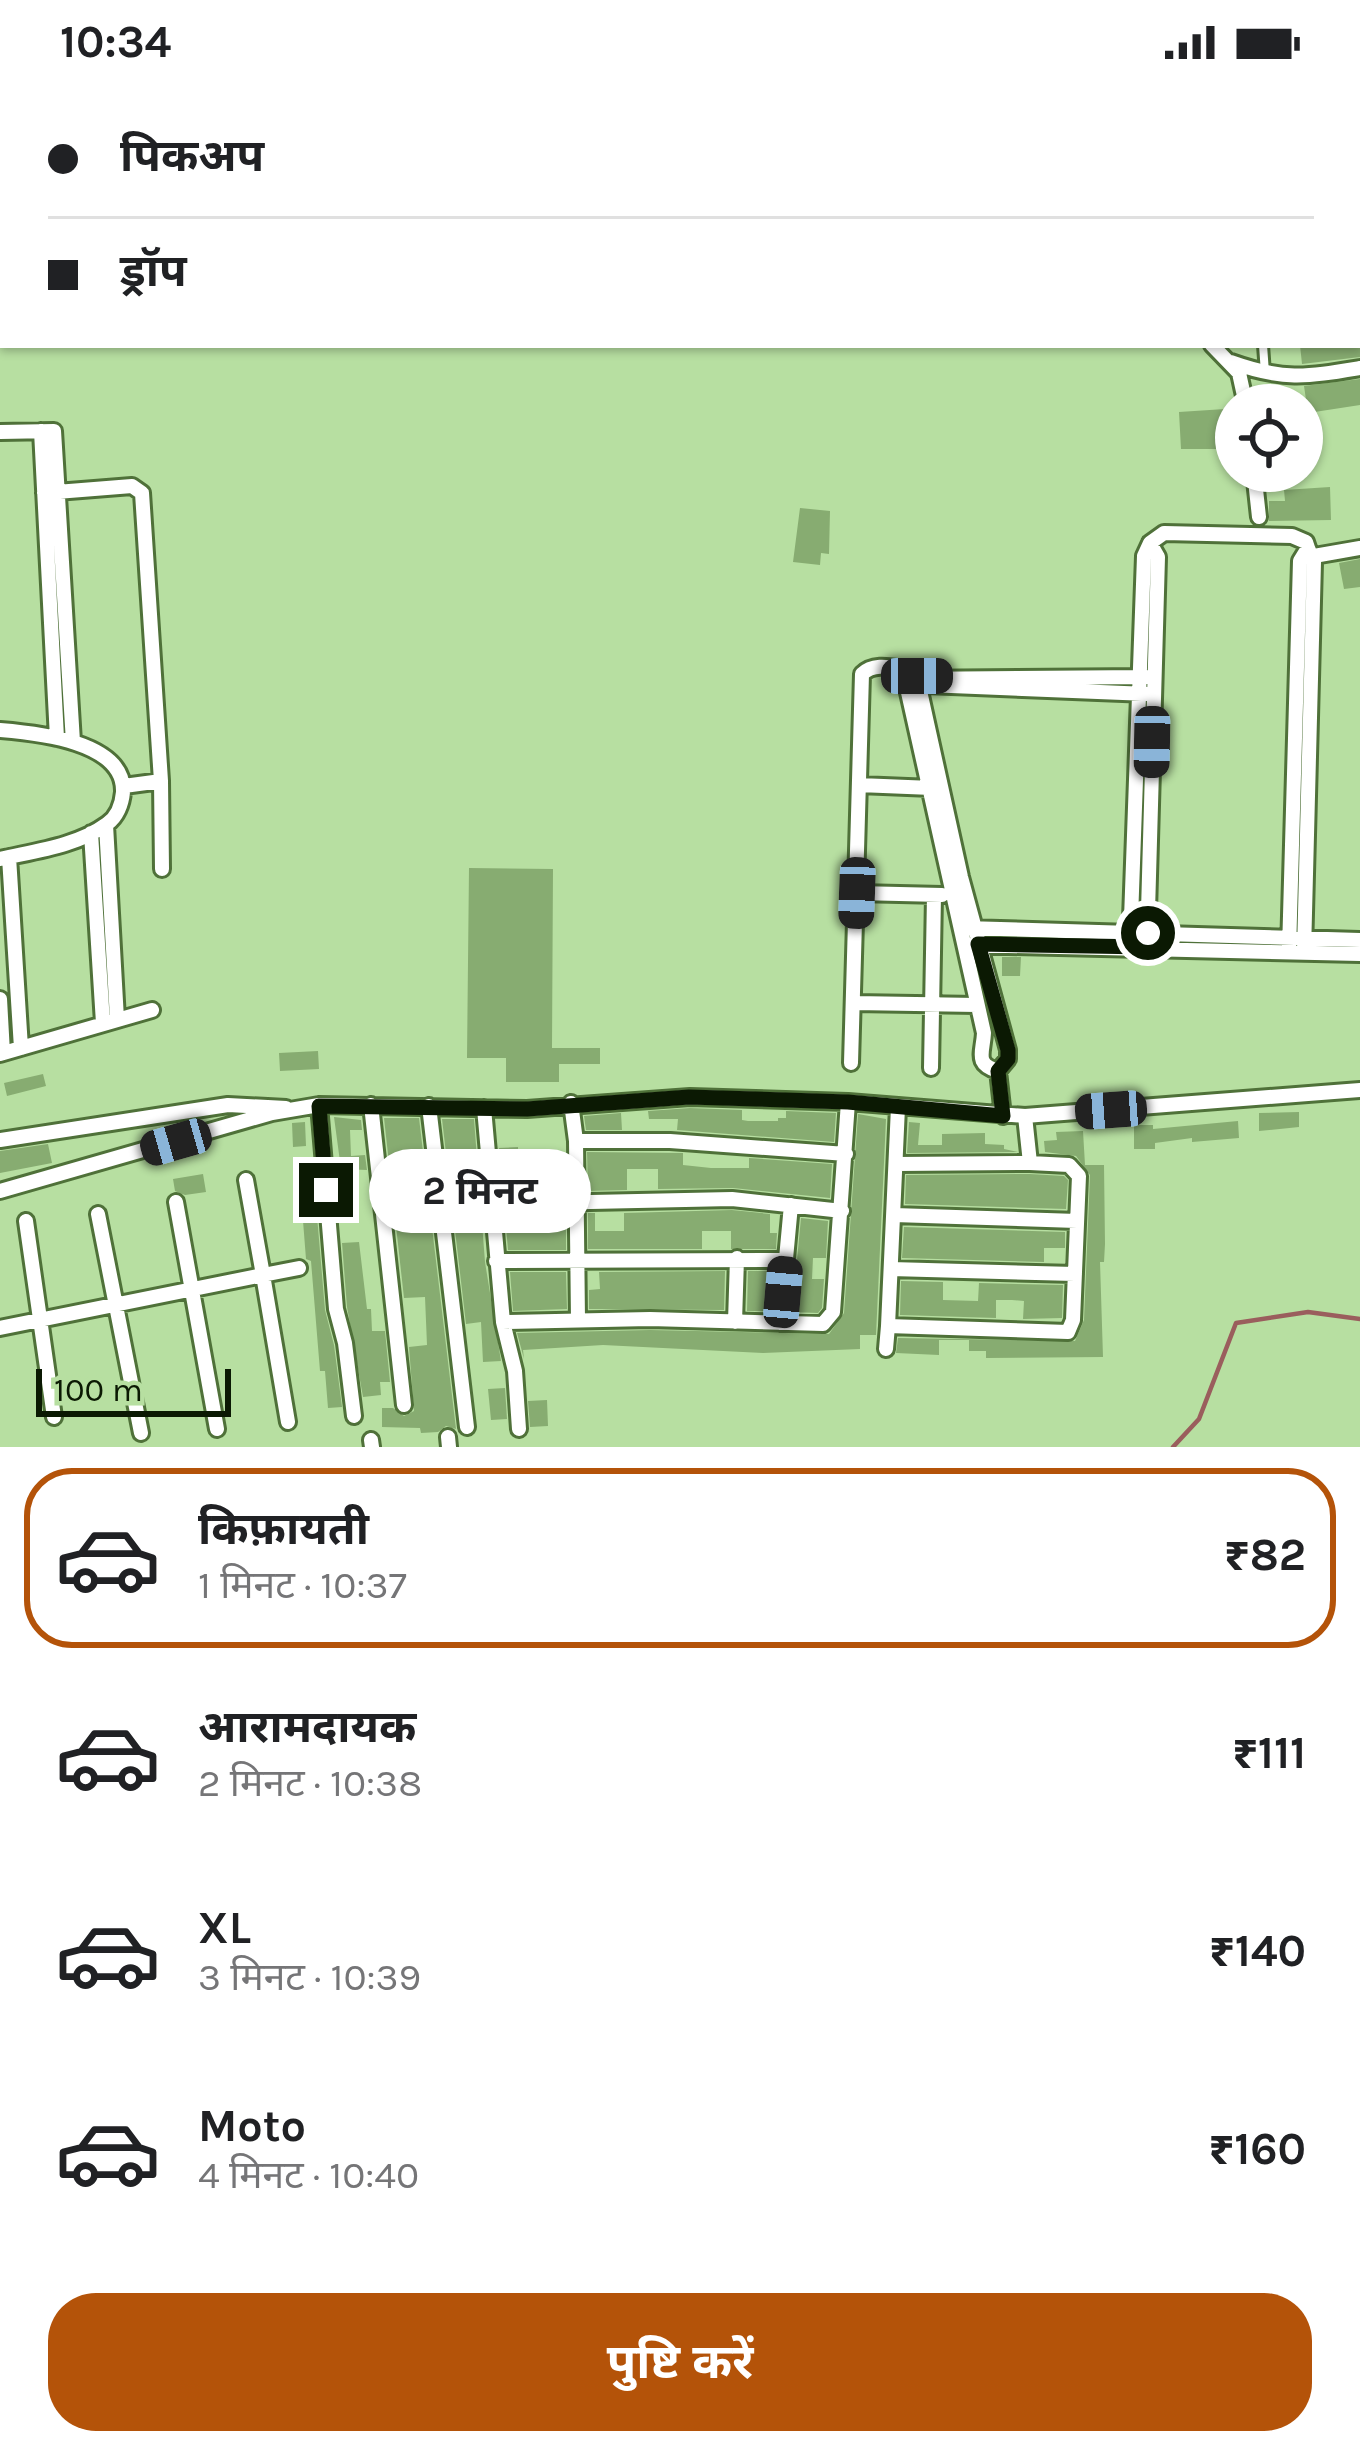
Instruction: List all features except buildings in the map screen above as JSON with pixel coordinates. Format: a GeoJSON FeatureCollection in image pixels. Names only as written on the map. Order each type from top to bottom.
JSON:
{"type":"FeatureCollection","features":[{"type":"Feature","properties":{"kind":"street"},"geometry":{"type":"LineString","coordinates":[[1215,348],[1231,362],[1241,384]]}},
{"type":"Feature","properties":{"kind":"street"},"geometry":{"type":"LineString","coordinates":[[1231,362],[1265,374],[1305,377],[1360,368]]}},
{"type":"Feature","properties":{"kind":"street"},"geometry":{"type":"LineString","coordinates":[[0,432],[47,431],[74,742]]}},
{"type":"Feature","properties":{"kind":"street"},"geometry":{"type":"LineString","coordinates":[[51,492],[132,486],[142,494],[162,869]]}},
{"type":"Feature","properties":{"kind":"street"},"geometry":{"type":"LineString","coordinates":[[51,492],[57,738]]}},
{"type":"Feature","properties":{"kind":"street"},"geometry":{"type":"LineString","coordinates":[[1256,492],[1259,517]]}},
{"type":"Feature","properties":{"kind":"street"},"geometry":{"type":"LineString","coordinates":[[1147,940],[1144,556],[1150,543],[1164,533],[1292,536],[1306,542],[1311,552]]}},
{"type":"Feature","properties":{"kind":"street"},"geometry":{"type":"LineString","coordinates":[[1297,945],[1300,561],[1311,552],[1360,548]]}},
{"type":"Feature","properties":{"kind":"street"},"geometry":{"type":"LineString","coordinates":[[851,1063],[862,674],[886,667],[904,669],[910,676]]}},
{"type":"Feature","properties":{"kind":"street"},"geometry":{"type":"LineString","coordinates":[[1003,1116],[998,1071],[1008,1059],[1008,1050],[966,928],[904,679],[1146,686]]}},
{"type":"Feature","properties":{"kind":"street"},"geometry":{"type":"LineString","coordinates":[[934,788],[920,698],[927,685],[1146,686]]}},
{"type":"Feature","properties":{"kind":"street"},"geometry":{"type":"LineString","coordinates":[[1130,940],[1146,686]]}},
{"type":"Feature","properties":{"kind":"street"},"geometry":{"type":"LineString","coordinates":[[0,730],[74,742],[111,762],[124,786],[121,805],[106,825],[4,858],[21,1048]]}},
{"type":"Feature","properties":{"kind":"street"},"geometry":{"type":"LineString","coordinates":[[124,786],[160,781]]}},
{"type":"Feature","properties":{"kind":"street"},"geometry":{"type":"LineString","coordinates":[[859,785],[934,788]]}},
{"type":"Feature","properties":{"kind":"street"},"geometry":{"type":"LineString","coordinates":[[106,825],[110,1021]]}},
{"type":"Feature","properties":{"kind":"street"},"geometry":{"type":"LineString","coordinates":[[91,832],[110,1021]]}},
{"type":"Feature","properties":{"kind":"street"},"geometry":{"type":"LineString","coordinates":[[857,893],[958,894]]}},
{"type":"Feature","properties":{"kind":"street"},"geometry":{"type":"LineString","coordinates":[[931,1068],[934,895]]}},
{"type":"Feature","properties":{"kind":"street"},"geometry":{"type":"LineString","coordinates":[[966,928],[1130,940]]}},
{"type":"Feature","properties":{"kind":"street"},"geometry":{"type":"LineString","coordinates":[[971,945],[1147,940],[1297,945],[1360,954]]}},
{"type":"Feature","properties":{"kind":"street"},"geometry":{"type":"LineString","coordinates":[[1297,945],[1360,940]]}},
{"type":"Feature","properties":{"kind":"street"},"geometry":{"type":"LineString","coordinates":[[971,945],[983,1033],[980,1058],[998,1071]]}},
{"type":"Feature","properties":{"kind":"street"},"geometry":{"type":"LineString","coordinates":[[0,999],[2,1054],[152,1010]]}},
{"type":"Feature","properties":{"kind":"street"},"geometry":{"type":"LineString","coordinates":[[854,1003],[977,1005]]}},
{"type":"Feature","properties":{"kind":"street"},"geometry":{"type":"LineString","coordinates":[[0,1191],[293,1109],[319,1106],[527,1109],[689,1097],[848,1102],[1025,1116],[1360,1090]]}},
{"type":"Feature","properties":{"kind":"street"},"geometry":{"type":"LineString","coordinates":[[503,1322],[823,1324],[832,1317],[848,1102]]}},
{"type":"Feature","properties":{"kind":"street"},"geometry":{"type":"LineString","coordinates":[[0,1140],[245,1103],[293,1109]]}},
{"type":"Feature","properties":{"kind":"street"},"geometry":{"type":"LineString","coordinates":[[571,1103],[576,1141],[578,1321]]}},
{"type":"Feature","properties":{"kind":"street"},"geometry":{"type":"LineString","coordinates":[[371,1105],[404,1405]]}},
{"type":"Feature","properties":{"kind":"street"},"geometry":{"type":"LineString","coordinates":[[319,1106],[336,1309],[354,1416]]}},
{"type":"Feature","properties":{"kind":"street"},"geometry":{"type":"LineString","coordinates":[[429,1106],[467,1427]]}},
{"type":"Feature","properties":{"kind":"street"},"geometry":{"type":"LineString","coordinates":[[886,1349],[898,1107]]}},
{"type":"Feature","properties":{"kind":"street"},"geometry":{"type":"LineString","coordinates":[[484,1108],[496,1261],[519,1429]]}},
{"type":"Feature","properties":{"kind":"street"},"geometry":{"type":"LineString","coordinates":[[1025,1116],[1030,1163]]}},
{"type":"Feature","properties":{"kind":"street"},"geometry":{"type":"LineString","coordinates":[[576,1141],[670,1141],[846,1154]]}},
{"type":"Feature","properties":{"kind":"street"},"geometry":{"type":"LineString","coordinates":[[888,1326],[1068,1332],[1076,1274],[1076,1168],[1030,1163],[897,1164]]}},
{"type":"Feature","properties":{"kind":"street"},"geometry":{"type":"LineString","coordinates":[[246,1180],[288,1422]]}},
{"type":"Feature","properties":{"kind":"street"},"geometry":{"type":"LineString","coordinates":[[492,1204],[732,1199],[842,1211]]}},
{"type":"Feature","properties":{"kind":"street"},"geometry":{"type":"LineString","coordinates":[[176,1202],[217,1429]]}},
{"type":"Feature","properties":{"kind":"street"},"geometry":{"type":"LineString","coordinates":[[780,1323],[791,1205]]}},
{"type":"Feature","properties":{"kind":"street"},"geometry":{"type":"LineString","coordinates":[[98,1214],[141,1433]]}},
{"type":"Feature","properties":{"kind":"street"},"geometry":{"type":"LineString","coordinates":[[894,1215],[1077,1222]]}},
{"type":"Feature","properties":{"kind":"street"},"geometry":{"type":"LineString","coordinates":[[26,1221],[54,1417]]}},
{"type":"Feature","properties":{"kind":"street"},"geometry":{"type":"LineString","coordinates":[[735,1322],[737,1258]]}},
{"type":"Feature","properties":{"kind":"street"},"geometry":{"type":"LineString","coordinates":[[496,1261],[786,1260]]}},
{"type":"Feature","properties":{"kind":"street"},"geometry":{"type":"LineString","coordinates":[[0,1328],[299,1268]]}},
{"type":"Feature","properties":{"kind":"street"},"geometry":{"type":"LineString","coordinates":[[891,1269],[1076,1274]]}},
{"type":"Feature","properties":{"kind":"lane"},"geometry":{"type":"LineString","coordinates":[[1263,348],[1265,374]]}},
{"type":"Feature","properties":{"kind":"lane"},"geometry":{"type":"LineString","coordinates":[[176,1142],[177,1113]]}},
{"type":"Feature","properties":{"kind":"waterway"},"geometry":{"type":"LineString","coordinates":[[1173,1447],[1199,1419],[1236,1323],[1308,1312],[1360,1319]]}},
{"type":"Feature","properties":{"kind":"route"},"geometry":{"type":"LineString","coordinates":[[326,1190],[319,1106],[527,1109],[689,1097],[848,1102],[1003,1116],[998,1071],[1008,1059],[1008,1050],[978,944],[1147,947],[1148,933]]}}]}
